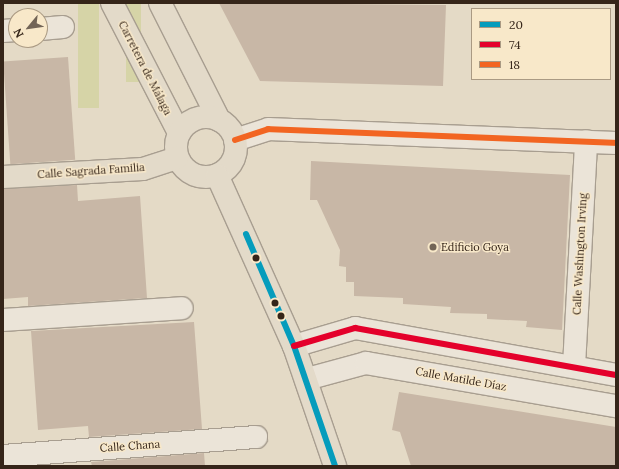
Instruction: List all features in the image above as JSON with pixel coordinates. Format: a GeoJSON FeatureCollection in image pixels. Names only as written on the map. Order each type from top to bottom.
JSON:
{"type":"FeatureCollection","features":[{"type":"Feature","properties":{"kind":"main road","name":"Carretera de Málaga"},"geometry":{"type":"LineString","coordinates":[[112,3],[179,133]]}},
{"type":"Feature","properties":{"kind":"main road"},"geometry":{"type":"LineString","coordinates":[[160,3],[219,120],[232,132],[235,140],[235,157],[231,164],[217,176],[198,177],[182,167],[177,158],[176,141],[179,133],[192,120],[210,117],[219,120]]}},
{"type":"Feature","properties":{"kind":"main road","name":"Calle Sagrada Familia"},"geometry":{"type":"LineString","coordinates":[[3,177],[143,169],[177,158]]}},
{"type":"Feature","properties":{"kind":"main road"},"geometry":{"type":"LineString","coordinates":[[217,176],[294,346],[307,379],[335,466]]}},
{"type":"Feature","properties":{"kind":"street"},"geometry":{"type":"LineString","coordinates":[[48,28],[63,27]]}},
{"type":"Feature","properties":{"kind":"street"},"geometry":{"type":"LineString","coordinates":[[235,140],[268,129],[616,143]]}},
{"type":"Feature","properties":{"kind":"street","name":"Calle Washington Irving"},"geometry":{"type":"LineString","coordinates":[[574,366],[586,141]]}},
{"type":"Feature","properties":{"kind":"street"},"geometry":{"type":"LineString","coordinates":[[3,320],[182,308]]}},
{"type":"Feature","properties":{"kind":"street"},"geometry":{"type":"LineString","coordinates":[[294,346],[355,328],[574,366],[616,375]]}},
{"type":"Feature","properties":{"kind":"street","name":"Calle Matilde Díaz"},"geometry":{"type":"LineString","coordinates":[[307,379],[366,363],[616,406]]}},
{"type":"Feature","properties":{"kind":"street","name":"Calle Chana"},"geometry":{"type":"LineString","coordinates":[[3,456],[73,458],[256,437]]}},
{"type":"Feature","properties":{"kind":"shaded area"},"geometry":{"type":"Polygon","coordinates":[[[78,3],[99,3],[99,108],[78,108],[78,3]]]}},
{"type":"Feature","properties":{"kind":"shaded area"},"geometry":{"type":"Polygon","coordinates":[[[126,3],[141,3],[141,82],[126,82],[126,3]]]}},
{"type":"Feature","properties":{"kind":"building"},"geometry":{"type":"Polygon","coordinates":[[[219,3],[446,5],[443,86],[260,81],[219,3]]]}},
{"type":"Feature","properties":{"kind":"building"},"geometry":{"type":"Polygon","coordinates":[[[68,57],[75,160],[10,164],[3,62],[68,57]]]}},
{"type":"Feature","properties":{"kind":"building","name":"Edificio Goya"},"geometry":{"type":"Polygon","coordinates":[[[311,161],[570,175],[562,330],[526,327],[527,321],[487,319],[487,314],[450,313],[451,307],[403,304],[403,298],[354,296],[354,282],[346,282],[346,267],[339,266],[340,250],[317,200],[310,200],[311,161]]]}},
{"type":"Feature","properties":{"kind":"building"},"geometry":{"type":"Polygon","coordinates":[[[77,185],[78,201],[140,196],[147,298],[28,306],[28,297],[3,299],[3,189],[77,185]]]}},
{"type":"Feature","properties":{"kind":"building"},"geometry":{"type":"Polygon","coordinates":[[[194,322],[202,429],[89,437],[88,426],[38,430],[31,331],[194,322]]]}},
{"type":"Feature","properties":{"kind":"building"},"geometry":{"type":"Polygon","coordinates":[[[399,392],[616,427],[616,466],[411,466],[400,432],[392,430],[399,392]]]}},
{"type":"Feature","properties":{"kind":"building"},"geometry":{"type":"Polygon","coordinates":[[[204,453],[205,466],[92,466],[91,462],[204,453]]]}},
{"type":"Feature","properties":{"kind":"transit line","name":"18"},"geometry":{"type":"LineString","coordinates":[[235,140],[268,129],[616,143]]}},
{"type":"Feature","properties":{"kind":"transit line","name":"20"},"geometry":{"type":"LineString","coordinates":[[246,234],[294,346],[335,466]]}},
{"type":"Feature","properties":{"kind":"transit line","name":"74"},"geometry":{"type":"LineString","coordinates":[[294,346],[355,328],[616,375]]}},
{"type":"Feature","properties":{"kind":"place","name":"Edificio Goya"},"geometry":{"type":"Point","coordinates":[433,247]}}]}
